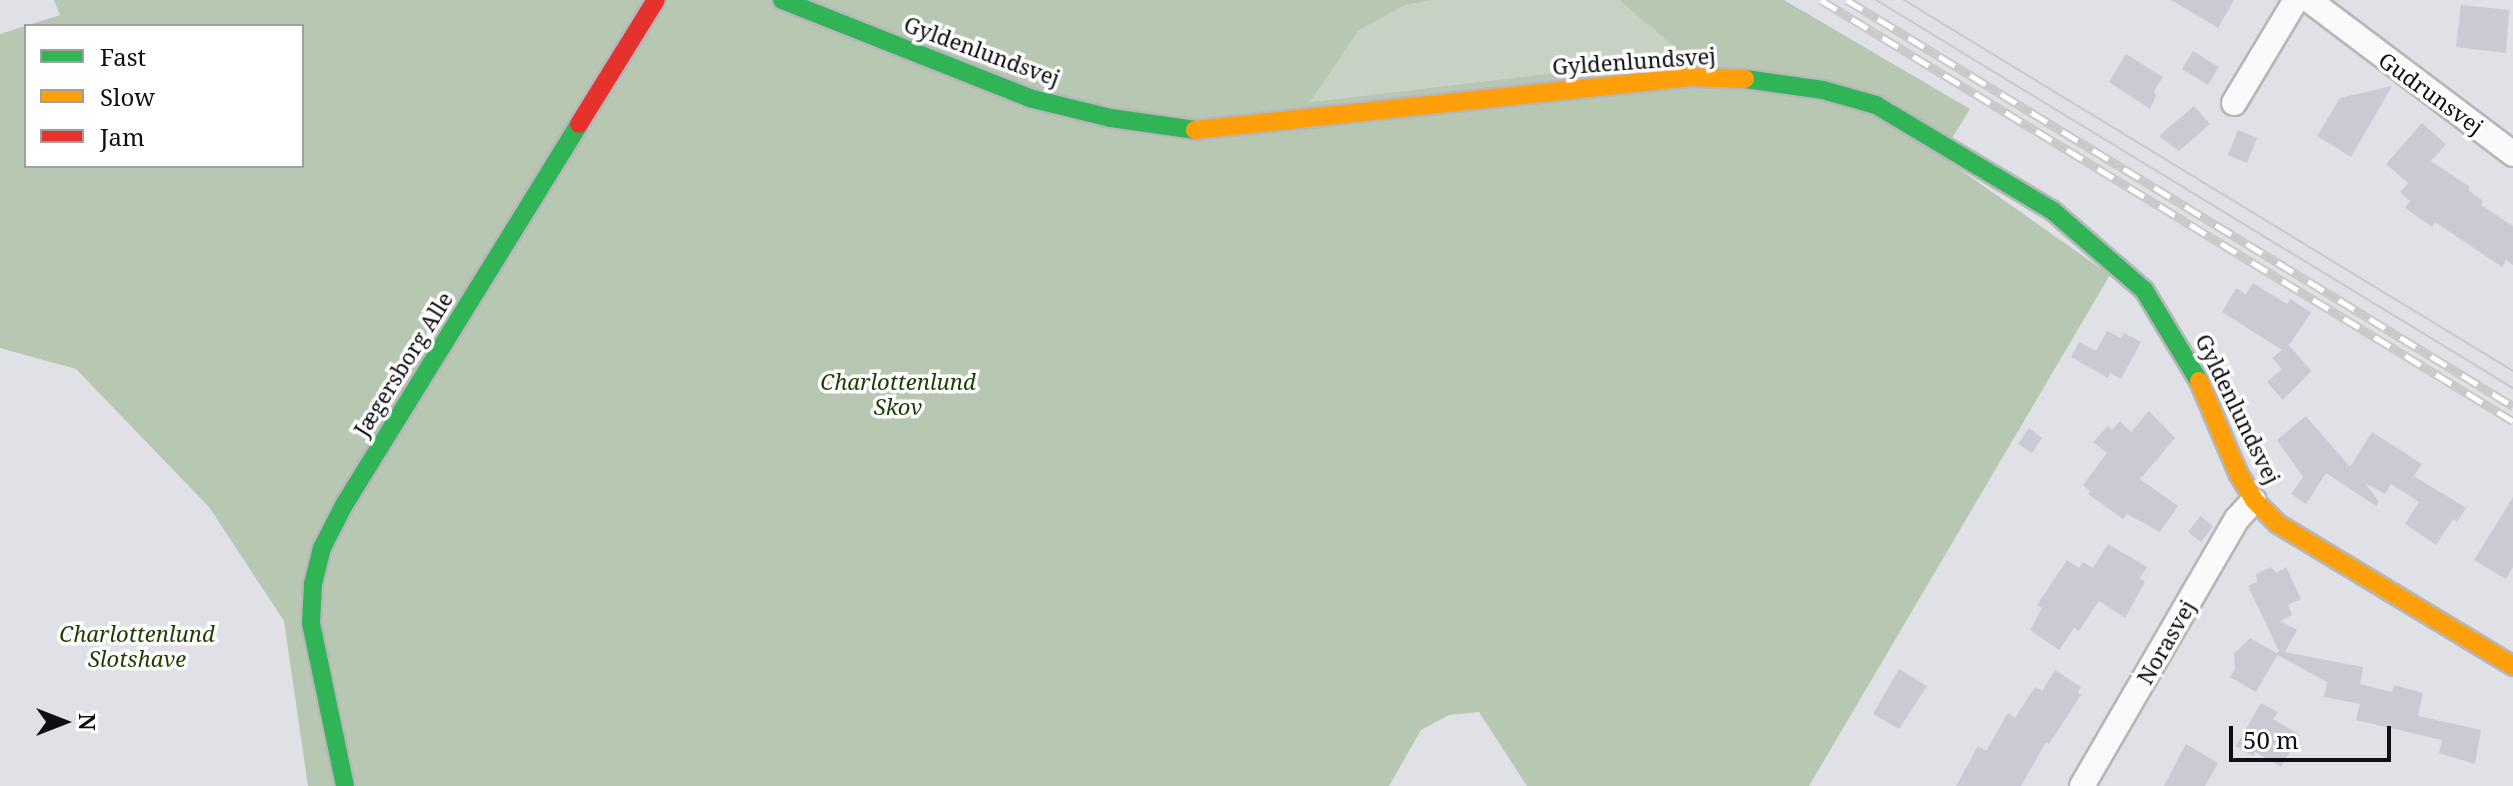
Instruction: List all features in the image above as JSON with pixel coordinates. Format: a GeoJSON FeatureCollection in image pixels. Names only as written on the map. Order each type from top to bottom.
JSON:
{"type":"FeatureCollection","features":[{"type":"Feature","properties":{"kind":"street","name":"Jægersborg Alle"},"geometry":{"type":"LineString","coordinates":[[345,786],[311,623],[313,584],[322,548],[344,505],[656,0]]}},
{"type":"Feature","properties":{"kind":"street","name":"Gyldenlundsvej"},"geometry":{"type":"LineString","coordinates":[[782,0],[1029,98],[1111,118],[1198,130],[1689,77],[1758,79],[1823,90],[1876,105],[2053,211],[2144,290],[2192,364],[2238,473],[2254,500],[2278,524],[2513,666]]}},
{"type":"Feature","properties":{"kind":"street"},"geometry":{"type":"LineString","coordinates":[[2234,103],[2296,0]]}},
{"type":"Feature","properties":{"kind":"street","name":"Gudrunsvej"},"geometry":{"type":"LineString","coordinates":[[2309,0],[2513,154]]}},
{"type":"Feature","properties":{"kind":"street","name":"Norasvej"},"geometry":{"type":"LineString","coordinates":[[2082,786],[2237,519],[2254,500]]}},
{"type":"Feature","properties":{"kind":"green space","name":"Charlottenlund Skov"},"geometry":{"type":"Polygon","coordinates":[[[54,0],[1434,0],[1405,5],[1358,31],[1310,102],[1687,57],[1619,0],[1784,0],[1970,109],[1941,156],[2110,275],[1809,786],[1527,786],[1479,712],[1449,715],[1421,730],[1389,786],[308,786],[284,621],[209,507],[76,369],[0,348],[0,34],[24,26],[24,168],[304,168],[304,24],[32,24],[60,15],[54,0]]]}},
{"type":"Feature","properties":{"kind":"green space"},"geometry":{"type":"Polygon","coordinates":[[[1434,0],[1619,0],[1688,57],[1309,102],[1358,31],[1405,5],[1434,0]]]}},
{"type":"Feature","properties":{"kind":"building"},"geometry":{"type":"Polygon","coordinates":[[[2171,0],[2234,0],[2218,28],[2171,0]]]}},
{"type":"Feature","properties":{"kind":"building"},"geometry":{"type":"Polygon","coordinates":[[[2461,5],[2509,10],[2506,53],[2456,47],[2461,5]]]}},
{"type":"Feature","properties":{"kind":"building"},"geometry":{"type":"Polygon","coordinates":[[[2193,51],[2219,67],[2208,85],[2182,69],[2193,51]]]}},
{"type":"Feature","properties":{"kind":"building"},"geometry":{"type":"Polygon","coordinates":[[[2126,54],[2163,77],[2154,91],[2156,96],[2150,109],[2109,82],[2126,54]]]}},
{"type":"Feature","properties":{"kind":"building"},"geometry":{"type":"Polygon","coordinates":[[[2392,86],[2351,157],[2317,136],[2340,98],[2392,86]]]}},
{"type":"Feature","properties":{"kind":"building"},"geometry":{"type":"Polygon","coordinates":[[[2194,106],[2210,124],[2179,151],[2159,136],[2194,106]]]}},
{"type":"Feature","properties":{"kind":"building"},"geometry":{"type":"Polygon","coordinates":[[[2422,123],[2446,144],[2431,161],[2470,187],[2468,190],[2483,201],[2481,205],[2513,226],[2513,265],[2506,260],[2502,267],[2435,222],[2432,227],[2405,208],[2410,201],[2400,192],[2408,183],[2386,164],[2422,123]]]}},
{"type":"Feature","properties":{"kind":"building"},"geometry":{"type":"Polygon","coordinates":[[[2238,130],[2257,138],[2247,163],[2228,155],[2238,130]]]}},
{"type":"Feature","properties":{"kind":"building"},"geometry":{"type":"Polygon","coordinates":[[[2253,283],[2287,304],[2291,299],[2311,313],[2289,345],[2311,371],[2283,400],[2267,382],[2282,369],[2272,358],[2282,350],[2222,312],[2236,288],[2246,294],[2253,283]]]}},
{"type":"Feature","properties":{"kind":"building"},"geometry":{"type":"Polygon","coordinates":[[[2107,331],[2121,338],[2124,333],[2141,342],[2121,379],[2110,373],[2108,378],[2071,357],[2079,342],[2096,351],[2107,331]]]}},
{"type":"Feature","properties":{"kind":"building"},"geometry":{"type":"Polygon","coordinates":[[[2149,411],[2175,438],[2140,479],[2178,506],[2160,532],[2127,514],[2123,519],[2088,494],[2090,491],[2083,485],[2107,453],[2093,442],[2108,426],[2112,430],[2120,421],[2131,432],[2149,411]]]}},
{"type":"Feature","properties":{"kind":"building"},"geometry":{"type":"Polygon","coordinates":[[[2306,416],[2350,467],[2372,432],[2422,464],[2414,476],[2466,508],[2457,522],[2453,519],[2436,545],[2405,524],[2419,502],[2391,484],[2385,494],[2365,483],[2379,502],[2376,506],[2326,473],[2306,504],[2291,494],[2303,477],[2277,440],[2306,416]]]}},
{"type":"Feature","properties":{"kind":"building"},"geometry":{"type":"Polygon","coordinates":[[[2029,428],[2042,438],[2032,453],[2018,444],[2029,428]]]}},
{"type":"Feature","properties":{"kind":"building"},"geometry":{"type":"Polygon","coordinates":[[[2513,497],[2513,567],[2506,579],[2474,560],[2513,497]]]}},
{"type":"Feature","properties":{"kind":"building"},"geometry":{"type":"Polygon","coordinates":[[[2200,516],[2213,526],[2201,542],[2188,532],[2200,516]]]}},
{"type":"Feature","properties":{"kind":"building"},"geometry":{"type":"Polygon","coordinates":[[[2108,544],[2147,567],[2140,578],[2145,582],[2125,618],[2099,601],[2079,631],[2074,628],[2059,650],[2030,630],[2042,608],[2037,605],[2067,560],[2079,568],[2083,562],[2093,568],[2108,544]]]}},
{"type":"Feature","properties":{"kind":"building"},"geometry":{"type":"Polygon","coordinates":[[[2271,567],[2276,573],[2286,567],[2301,599],[2288,605],[2292,615],[2280,621],[2297,630],[2285,652],[2363,667],[2360,684],[2392,692],[2394,685],[2423,693],[2418,716],[2481,730],[2475,764],[2439,753],[2442,740],[2356,720],[2360,704],[2324,697],[2327,682],[2276,654],[2279,651],[2248,586],[2257,582],[2256,574],[2271,567]]]}},
{"type":"Feature","properties":{"kind":"building"},"geometry":{"type":"Polygon","coordinates":[[[2250,638],[2278,654],[2256,692],[2230,677],[2235,669],[2234,654],[2250,638]]]}},
{"type":"Feature","properties":{"kind":"building"},"geometry":{"type":"Polygon","coordinates":[[[1899,669],[1927,686],[1899,729],[1873,714],[1899,669]]]}},
{"type":"Feature","properties":{"kind":"building"},"geometry":{"type":"Polygon","coordinates":[[[2055,670],[2081,687],[2078,692],[2081,695],[2049,744],[2046,742],[2021,786],[1956,786],[1978,746],[1986,751],[2008,713],[2015,718],[2035,687],[2042,691],[2055,670]]]}},
{"type":"Feature","properties":{"kind":"building"},"geometry":{"type":"Polygon","coordinates":[[[2261,703],[2278,712],[2273,719],[2300,735],[2281,767],[2255,752],[2253,756],[2236,746],[2261,703]]]}},
{"type":"Feature","properties":{"kind":"building"},"geometry":{"type":"Polygon","coordinates":[[[2186,744],[2218,763],[2205,786],[2164,786],[2186,744]]]}},
{"type":"Feature","properties":{"kind":"tram line"},"geometry":{"type":"LineString","coordinates":[[1876,0],[2513,388]]}},
{"type":"Feature","properties":{"kind":"tram line"},"geometry":{"type":"LineString","coordinates":[[1904,0],[2513,371]]}},
{"type":"Feature","properties":{"kind":"railway"},"geometry":{"type":"LineString","coordinates":[[1821,0],[2513,421]]}},
{"type":"Feature","properties":{"kind":"railway"},"geometry":{"type":"LineString","coordinates":[[1847,0],[2513,406]]}},
{"type":"Feature","properties":{"kind":"traffic: fast"},"geometry":{"type":"LineString","coordinates":[[782,0],[1029,98],[1111,118],[1195,130]]}},
{"type":"Feature","properties":{"kind":"traffic: fast"},"geometry":{"type":"LineString","coordinates":[[1745,79],[1823,90],[1876,105],[2053,211],[2144,290],[2199,381]]}},
{"type":"Feature","properties":{"kind":"traffic: fast"},"geometry":{"type":"LineString","coordinates":[[345,786],[311,623],[313,584],[322,548],[344,505],[579,124]]}},
{"type":"Feature","properties":{"kind":"traffic: slow"},"geometry":{"type":"LineString","coordinates":[[1195,130],[1689,77],[1745,79]]}},
{"type":"Feature","properties":{"kind":"traffic: slow"},"geometry":{"type":"LineString","coordinates":[[2199,381],[2238,473],[2254,500],[2278,524],[2513,666]]}},
{"type":"Feature","properties":{"kind":"traffic: jam"},"geometry":{"type":"LineString","coordinates":[[579,124],[656,0]]}},
{"type":"Feature","properties":{"kind":"park label","name":"Charlottenlund Slotshave"},"geometry":{"type":"Point","coordinates":[137,646]}}]}
